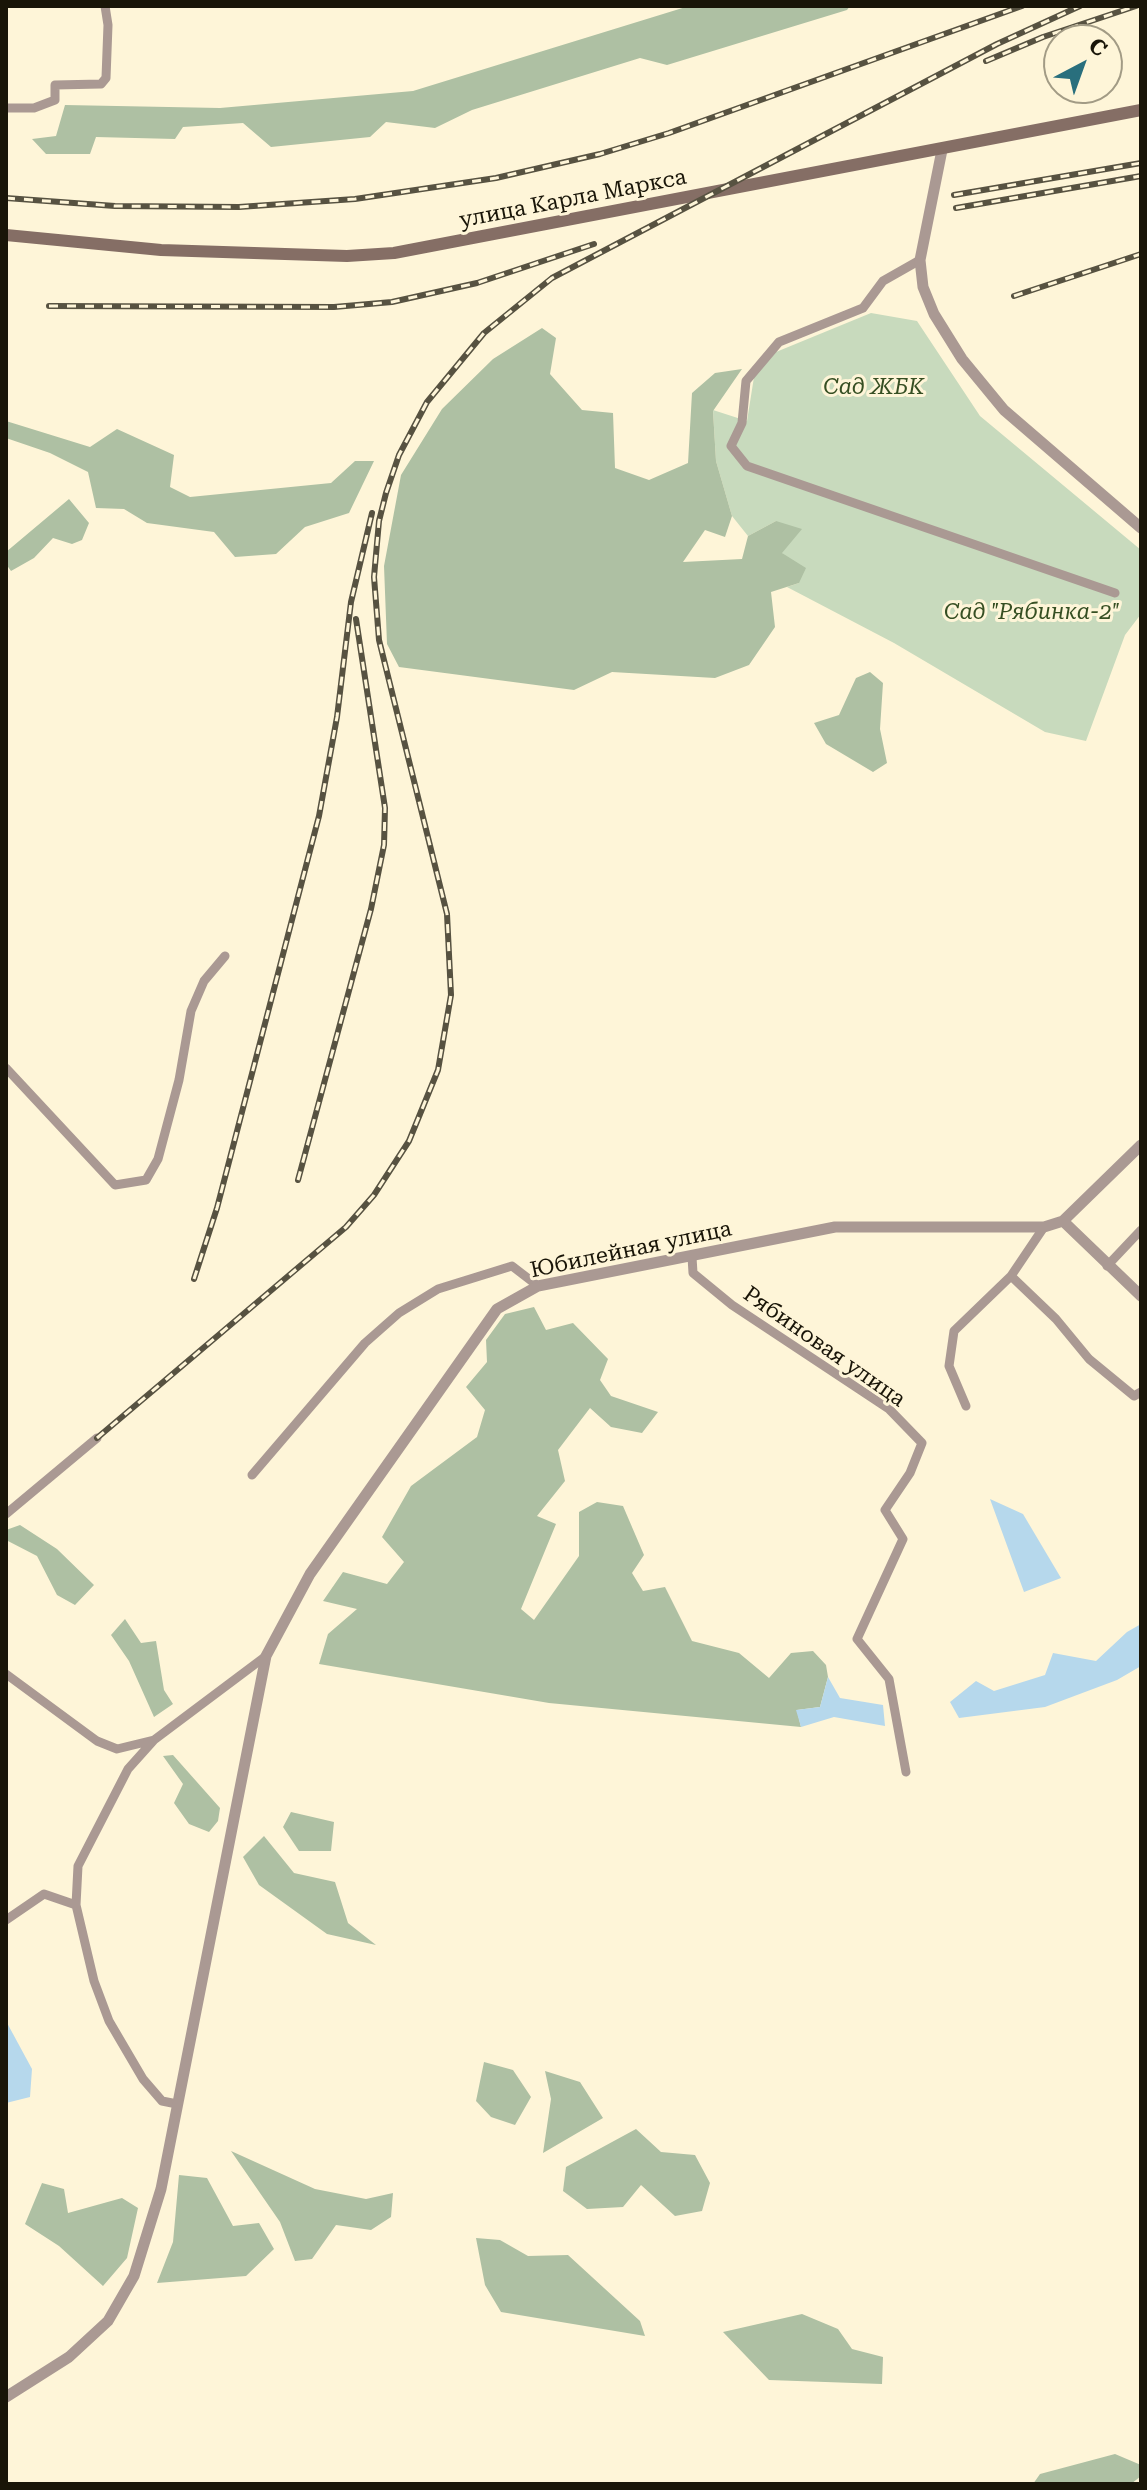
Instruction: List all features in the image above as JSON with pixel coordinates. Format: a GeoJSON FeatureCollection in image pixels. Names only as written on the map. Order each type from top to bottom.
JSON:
{"type":"FeatureCollection","features":[{"type":"Feature","properties":{"kind":"main road","name":"улица Карла Маркса"},"geometry":{"type":"LineString","coordinates":[[6,235],[161,250],[383,254],[1141,110]]}},
{"type":"Feature","properties":{"kind":"street"},"geometry":{"type":"LineString","coordinates":[[6,108],[34,108],[55,100],[55,85],[101,84],[106,78],[108,25],[105,6]]}},
{"type":"Feature","properties":{"kind":"street"},"geometry":{"type":"LineString","coordinates":[[942,150],[920,260],[923,287],[934,314],[983,385],[1028,433],[1141,528]]}},
{"type":"Feature","properties":{"kind":"street"},"geometry":{"type":"LineString","coordinates":[[920,260],[883,281],[863,308],[779,342],[746,381],[742,423],[731,446],[747,466],[1115,593]]}},
{"type":"Feature","properties":{"kind":"street"},"geometry":{"type":"LineString","coordinates":[[6,1068],[115,1185],[146,1180],[161,1146],[179,1080],[191,1011],[204,981],[225,956]]}},
{"type":"Feature","properties":{"kind":"street","name":"Юбилейная улица"},"geometry":{"type":"LineString","coordinates":[[6,2397],[79,2348],[108,2321],[134,2276],[161,2189],[266,1656],[310,1574],[468,1345],[497,1309],[538,1286],[835,1227],[1044,1227],[1063,1221],[1141,1145]]}},
{"type":"Feature","properties":{"kind":"street"},"geometry":{"type":"LineString","coordinates":[[1063,1221],[1141,1296]]}},
{"type":"Feature","properties":{"kind":"street"},"geometry":{"type":"LineString","coordinates":[[966,1406],[949,1366],[954,1331],[1011,1276],[1044,1227]]}},
{"type":"Feature","properties":{"kind":"street"},"geometry":{"type":"LineString","coordinates":[[1107,1266],[1141,1230]]}},
{"type":"Feature","properties":{"kind":"street","name":"Рябиновая улица"},"geometry":{"type":"LineString","coordinates":[[692,1257],[693,1273],[732,1305],[889,1409],[922,1443],[910,1473],[885,1510],[903,1539],[857,1639],[889,1679],[906,1772]]}},
{"type":"Feature","properties":{"kind":"street"},"geometry":{"type":"LineString","coordinates":[[252,1475],[365,1343],[399,1313],[438,1289],[512,1266],[538,1286]]}},
{"type":"Feature","properties":{"kind":"street"},"geometry":{"type":"LineString","coordinates":[[1011,1276],[1056,1319],[1089,1359],[1134,1396],[1141,1392]]}},
{"type":"Feature","properties":{"kind":"street"},"geometry":{"type":"LineString","coordinates":[[6,1514],[97,1438]]}},
{"type":"Feature","properties":{"kind":"street"},"geometry":{"type":"LineString","coordinates":[[177,2104],[162,2101],[126,2055],[94,1981],[76,1905],[78,1866],[128,1769],[154,1740],[266,1656]]}},
{"type":"Feature","properties":{"kind":"street"},"geometry":{"type":"LineString","coordinates":[[6,1674],[97,1741],[117,1749],[154,1740]]}},
{"type":"Feature","properties":{"kind":"street"},"geometry":{"type":"LineString","coordinates":[[6,1920],[44,1894],[76,1905]]}},
{"type":"Feature","properties":{"kind":"green space"},"geometry":{"type":"Polygon","coordinates":[[[689,6],[850,6],[847,10],[667,65],[640,58],[472,110],[435,128],[386,122],[370,137],[271,147],[243,123],[183,127],[175,139],[96,137],[90,154],[46,154],[32,139],[56,136],[65,105],[220,108],[413,91],[689,6]]]}},
{"type":"Feature","properties":{"kind":"green space","name":"Сад \"Рябинка-2\""},"geometry":{"type":"Polygon","coordinates":[[[871,313],[917,321],[980,416],[1141,550],[1141,614],[1125,635],[1086,741],[1045,732],[894,643],[787,587],[799,583],[782,553],[776,521],[748,536],[732,516],[716,461],[713,410],[747,421],[754,377],[776,352],[871,313]]]}},
{"type":"Feature","properties":{"kind":"green space"},"geometry":{"type":"Polygon","coordinates":[[[542,328],[556,338],[550,374],[582,410],[613,413],[615,468],[649,480],[688,463],[692,393],[715,373],[742,369],[713,411],[716,461],[732,516],[725,537],[705,530],[683,562],[742,559],[748,536],[776,521],[802,529],[782,553],[806,568],[799,583],[771,592],[775,627],[749,665],[715,678],[612,672],[574,690],[399,667],[387,644],[384,566],[401,475],[442,409],[493,359],[542,328]]]}},
{"type":"Feature","properties":{"kind":"green space"},"geometry":{"type":"Polygon","coordinates":[[[6,421],[90,447],[117,429],[174,455],[170,487],[190,497],[331,483],[355,461],[374,461],[349,513],[305,527],[276,554],[235,557],[214,532],[147,523],[124,509],[96,508],[88,472],[50,453],[6,438],[6,421]]]}},
{"type":"Feature","properties":{"kind":"green space"},"geometry":{"type":"Polygon","coordinates":[[[69,499],[89,523],[82,540],[72,544],[53,538],[34,558],[11,571],[6,564],[6,552],[69,499]]]}},
{"type":"Feature","properties":{"kind":"green space"},"geometry":{"type":"Polygon","coordinates":[[[870,672],[883,683],[880,729],[887,763],[873,772],[826,744],[814,723],[839,715],[856,678],[870,672]]]}},
{"type":"Feature","properties":{"kind":"green space"},"geometry":{"type":"Polygon","coordinates":[[[534,1307],[546,1330],[573,1323],[608,1359],[600,1380],[611,1396],[658,1412],[642,1433],[611,1427],[590,1408],[558,1450],[565,1481],[537,1516],[556,1524],[521,1609],[534,1620],[579,1556],[579,1512],[597,1502],[623,1506],[644,1555],[632,1573],[643,1591],[665,1587],[692,1641],[739,1653],[769,1678],[791,1653],[813,1651],[826,1665],[828,1677],[820,1707],[797,1710],[801,1727],[549,1703],[319,1664],[328,1634],[357,1609],[323,1601],[343,1572],[387,1584],[404,1562],[382,1537],[411,1486],[477,1437],[485,1410],[466,1387],[487,1362],[486,1340],[505,1314],[534,1307]]]}},
{"type":"Feature","properties":{"kind":"green space"},"geometry":{"type":"Polygon","coordinates":[[[20,1525],[57,1549],[94,1585],[75,1605],[57,1595],[37,1556],[6,1540],[6,1530],[20,1525]]]}},
{"type":"Feature","properties":{"kind":"green space"},"geometry":{"type":"Polygon","coordinates":[[[125,1619],[141,1643],[156,1641],[164,1690],[173,1704],[154,1717],[129,1661],[111,1635],[125,1619]]]}},
{"type":"Feature","properties":{"kind":"green space"},"geometry":{"type":"Polygon","coordinates":[[[173,1755],[220,1808],[218,1821],[209,1832],[189,1824],[174,1803],[183,1784],[163,1756],[173,1755]]]}},
{"type":"Feature","properties":{"kind":"green space"},"geometry":{"type":"Polygon","coordinates":[[[291,1812],[334,1822],[331,1851],[299,1851],[283,1827],[291,1812]]]}},
{"type":"Feature","properties":{"kind":"green space"},"geometry":{"type":"Polygon","coordinates":[[[264,1836],[294,1873],[335,1882],[348,1923],[376,1945],[327,1934],[259,1885],[243,1857],[264,1836]]]}},
{"type":"Feature","properties":{"kind":"green space"},"geometry":{"type":"Polygon","coordinates":[[[484,2062],[513,2070],[531,2097],[515,2125],[491,2117],[476,2101],[484,2062]]]}},
{"type":"Feature","properties":{"kind":"green space"},"geometry":{"type":"Polygon","coordinates":[[[545,2071],[580,2082],[603,2118],[543,2153],[551,2099],[545,2071]]]}},
{"type":"Feature","properties":{"kind":"green space"},"geometry":{"type":"Polygon","coordinates":[[[636,2129],[661,2152],[695,2155],[710,2183],[702,2211],[675,2216],[641,2185],[623,2207],[587,2209],[563,2191],[566,2167],[636,2129]]]}},
{"type":"Feature","properties":{"kind":"green space"},"geometry":{"type":"Polygon","coordinates":[[[231,2151],[315,2189],[366,2199],[393,2193],[391,2217],[371,2230],[336,2225],[312,2259],[295,2261],[280,2222],[231,2151]]]}},
{"type":"Feature","properties":{"kind":"green space"},"geometry":{"type":"Polygon","coordinates":[[[179,2175],[207,2178],[233,2226],[259,2223],[274,2249],[246,2276],[157,2283],[173,2242],[179,2175]]]}},
{"type":"Feature","properties":{"kind":"green space"},"geometry":{"type":"Polygon","coordinates":[[[42,2183],[64,2189],[68,2213],[122,2198],[138,2208],[127,2258],[103,2286],[59,2246],[25,2224],[42,2183]]]}},
{"type":"Feature","properties":{"kind":"green space"},"geometry":{"type":"Polygon","coordinates":[[[476,2238],[500,2240],[528,2256],[568,2255],[640,2321],[645,2336],[501,2312],[485,2285],[476,2238]]]}},
{"type":"Feature","properties":{"kind":"green space"},"geometry":{"type":"Polygon","coordinates":[[[802,2314],[838,2329],[852,2349],[883,2357],[882,2384],[769,2380],[723,2332],[802,2314]]]}},
{"type":"Feature","properties":{"kind":"green space"},"geometry":{"type":"Polygon","coordinates":[[[1115,2454],[1141,2465],[1141,2476],[1131,2484],[1033,2484],[1040,2474],[1115,2454]]]}},
{"type":"Feature","properties":{"kind":"water"},"geometry":{"type":"Polygon","coordinates":[[[990,1499],[1023,1514],[1061,1578],[1024,1592],[990,1499]]]}},
{"type":"Feature","properties":{"kind":"water"},"geometry":{"type":"Polygon","coordinates":[[[1141,1624],[1141,1666],[1117,1680],[1045,1707],[959,1718],[950,1702],[976,1681],[994,1691],[1045,1675],[1053,1653],[1096,1661],[1127,1632],[1141,1624]]]}},
{"type":"Feature","properties":{"kind":"water"},"geometry":{"type":"Polygon","coordinates":[[[828,1677],[840,1698],[883,1705],[885,1726],[834,1717],[801,1727],[796,1710],[820,1707],[828,1677]]]}},
{"type":"Feature","properties":{"kind":"water"},"geometry":{"type":"Polygon","coordinates":[[[6,2021],[32,2069],[30,2097],[6,2103],[6,2021]]]}},
{"type":"Feature","properties":{"kind":"railway"},"geometry":{"type":"LineString","coordinates":[[6,198],[115,206],[239,207],[355,199],[496,178],[600,154],[669,133],[1022,6]]}},
{"type":"Feature","properties":{"kind":"railway"},"geometry":{"type":"LineString","coordinates":[[97,1438],[346,1227],[374,1195],[409,1141],[438,1070],[451,995],[447,914],[379,640],[374,577],[379,521],[386,493],[399,455],[427,402],[484,333],[552,278],[997,44],[1080,6]]}},
{"type":"Feature","properties":{"kind":"railway"},"geometry":{"type":"LineString","coordinates":[[986,61],[1043,37],[1136,6]]}},
{"type":"Feature","properties":{"kind":"railway"},"geometry":{"type":"LineString","coordinates":[[954,195],[1141,163]]}},
{"type":"Feature","properties":{"kind":"railway"},"geometry":{"type":"LineString","coordinates":[[956,208],[1141,176]]}},
{"type":"Feature","properties":{"kind":"railway"},"geometry":{"type":"LineString","coordinates":[[49,306],[334,307],[392,302],[477,283],[594,244]]}},
{"type":"Feature","properties":{"kind":"railway"},"geometry":{"type":"LineString","coordinates":[[1014,296],[1141,254]]}},
{"type":"Feature","properties":{"kind":"railway"},"geometry":{"type":"LineString","coordinates":[[194,1279],[217,1208],[319,816],[337,717],[351,602],[372,513]]}},
{"type":"Feature","properties":{"kind":"railway"},"geometry":{"type":"LineString","coordinates":[[298,1180],[371,909],[384,845],[385,808],[356,619]]}},
{"type":"Feature","properties":{"kind":"park label","name":"Сад ЖБК"},"geometry":{"type":"Point","coordinates":[874,388]}}]}
